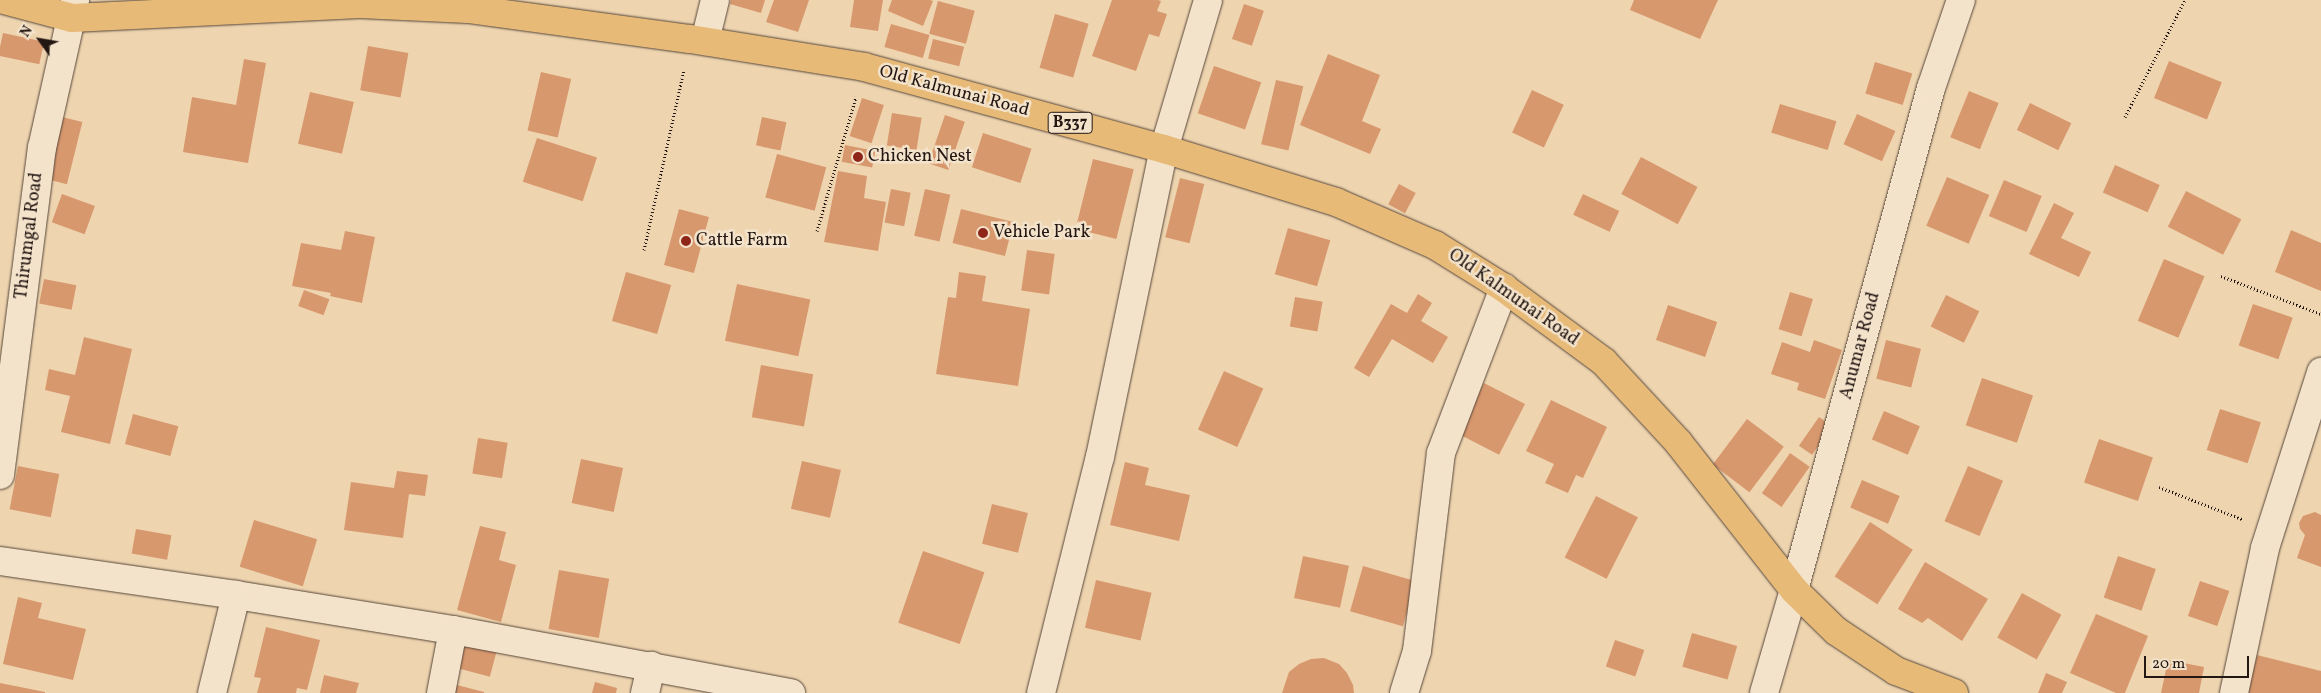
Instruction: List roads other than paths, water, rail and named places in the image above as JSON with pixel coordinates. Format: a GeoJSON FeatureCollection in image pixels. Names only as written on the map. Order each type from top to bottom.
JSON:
{"type":"FeatureCollection","features":[{"type":"Feature","properties":{"kind":"main road","name":"Old Kalmunai Road"},"geometry":{"type":"LineString","coordinates":[[4,0],[73,9],[360,4],[468,8],[697,40],[864,68],[1164,149],[1336,202],[1436,245],[1504,288],[1604,362],[1678,442],[1794,590],[1836,631],[1896,671],[1954,693]]}},
{"type":"Feature","properties":{"kind":"street"},"geometry":{"type":"LineString","coordinates":[[697,40],[715,0]]}},
{"type":"Feature","properties":{"kind":"street"},"geometry":{"type":"LineString","coordinates":[[1041,693],[1100,457],[1164,149],[1208,0]]}},
{"type":"Feature","properties":{"kind":"street","name":"Anumar Road"},"geometry":{"type":"LineString","coordinates":[[1764,693],[1794,590],[1931,88],[1961,0]]}},
{"type":"Feature","properties":{"kind":"street","name":"Thirumgal Road"},"geometry":{"type":"LineString","coordinates":[[0,475],[42,148],[73,9]]}},
{"type":"Feature","properties":{"kind":"street"},"geometry":{"type":"LineString","coordinates":[[1404,693],[1417,651],[1441,454],[1504,288]]}},
{"type":"Feature","properties":{"kind":"street"},"geometry":{"type":"LineString","coordinates":[[2234,693],[2270,530],[2321,372]]}},
{"type":"Feature","properties":{"kind":"street"},"geometry":{"type":"LineString","coordinates":[[0,561],[236,595],[453,630],[651,666],[779,692]]}},
{"type":"Feature","properties":{"kind":"street"},"geometry":{"type":"LineString","coordinates":[[212,693],[236,595]]}},
{"type":"Feature","properties":{"kind":"street"},"geometry":{"type":"LineString","coordinates":[[441,693],[453,630]]}},
{"type":"Feature","properties":{"kind":"street"},"geometry":{"type":"LineString","coordinates":[[646,693],[651,666]]}},
{"type":"Feature","properties":{"kind":"place","name":"Chicken Nest"},"geometry":{"type":"Point","coordinates":[858,157]}},
{"type":"Feature","properties":{"kind":"place","name":"Vehicle Park"},"geometry":{"type":"Point","coordinates":[983,233]}},
{"type":"Feature","properties":{"kind":"place","name":"Cattle Farm"},"geometry":{"type":"Point","coordinates":[686,241]}}]}
